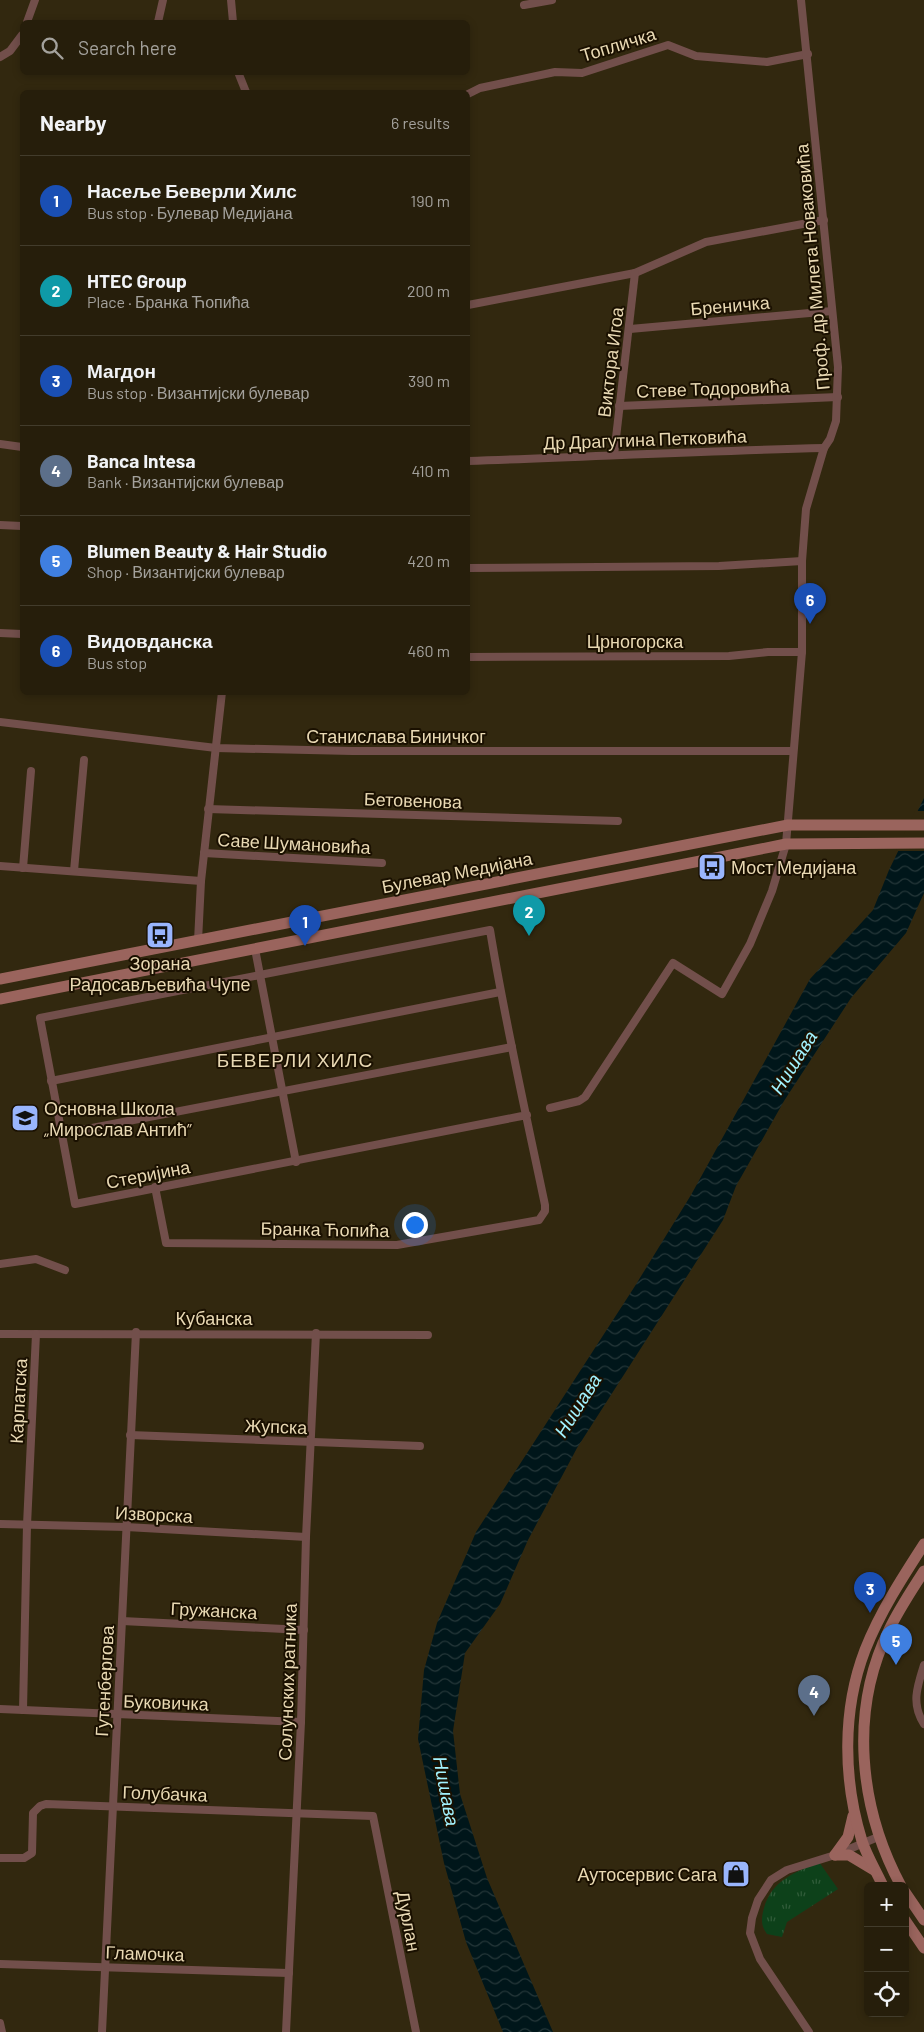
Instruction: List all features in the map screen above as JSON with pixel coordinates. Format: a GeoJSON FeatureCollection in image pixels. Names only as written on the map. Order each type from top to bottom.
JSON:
{"type":"FeatureCollection","features":[{"type":"Feature","properties":{"kind":"main road","name":"Булевар Медијана"},"geometry":{"type":"LineString","coordinates":[[0,980],[788,825],[924,825]]}},
{"type":"Feature","properties":{"kind":"main road","name":"Булевар Медијана"},"geometry":{"type":"LineString","coordinates":[[0,999],[786,844],[924,844]]}},
{"type":"Feature","properties":{"kind":"main road"},"geometry":{"type":"LineString","coordinates":[[835,1855],[848,1837],[853,1825],[848,1722],[864,1651],[891,1595],[924,1544]]}},
{"type":"Feature","properties":{"kind":"main road"},"geometry":{"type":"LineString","coordinates":[[900,1882],[878,1837],[870,1809],[864,1764],[863,1724],[870,1684],[888,1631],[924,1571]]}},
{"type":"Feature","properties":{"kind":"main road"},"geometry":{"type":"LineString","coordinates":[[853,1807],[863,1843],[881,1882]]}},
{"type":"Feature","properties":{"kind":"main road"},"geometry":{"type":"LineString","coordinates":[[835,1855],[849,1855],[876,1871]]}},
{"type":"Feature","properties":{"kind":"main road"},"geometry":{"type":"LineString","coordinates":[[909,1898],[924,1920]]}},
{"type":"Feature","properties":{"kind":"main road"},"geometry":{"type":"LineString","coordinates":[[909,1926],[924,1948]]}},
{"type":"Feature","properties":{"kind":"street"},"geometry":{"type":"LineString","coordinates":[[28,20],[35,0]]}},
{"type":"Feature","properties":{"kind":"street"},"geometry":{"type":"LineString","coordinates":[[158,20],[163,0]]}},
{"type":"Feature","properties":{"kind":"street"},"geometry":{"type":"LineString","coordinates":[[231,0],[233,20]]}},
{"type":"Feature","properties":{"kind":"street"},"geometry":{"type":"LineString","coordinates":[[524,5],[552,0]]}},
{"type":"Feature","properties":{"kind":"street","name":"Проф. др Милета Новаковића"},"geometry":{"type":"LineString","coordinates":[[786,844],[792,751],[802,652],[802,561],[806,510],[824,448],[836,421],[838,397],[838,367],[808,54],[801,0]]}},
{"type":"Feature","properties":{"kind":"street"},"geometry":{"type":"LineString","coordinates":[[0,57],[10,51],[20,38]]}},
{"type":"Feature","properties":{"kind":"street","name":"Топличка"},"geometry":{"type":"LineString","coordinates":[[470,93],[480,88],[555,72],[582,73],[668,45],[696,56],[767,62],[808,54]]}},
{"type":"Feature","properties":{"kind":"street"},"geometry":{"type":"LineString","coordinates":[[239,75],[245,90]]}},
{"type":"Feature","properties":{"kind":"street"},"geometry":{"type":"LineString","coordinates":[[470,304],[635,273],[706,242],[824,220]]}},
{"type":"Feature","properties":{"kind":"street","name":"Виктора Игоа"},"geometry":{"type":"LineString","coordinates":[[614,455],[635,273]]}},
{"type":"Feature","properties":{"kind":"street","name":"Бреничка"},"geometry":{"type":"LineString","coordinates":[[630,329],[832,311]]}},
{"type":"Feature","properties":{"kind":"street","name":"Стеве Тодоровића"},"geometry":{"type":"LineString","coordinates":[[619,406],[838,397]]}},
{"type":"Feature","properties":{"kind":"street"},"geometry":{"type":"LineString","coordinates":[[0,444],[20,447]]}},
{"type":"Feature","properties":{"kind":"street","name":"Др Драгутина Петковића"},"geometry":{"type":"LineString","coordinates":[[470,461],[824,448]]}},
{"type":"Feature","properties":{"kind":"street"},"geometry":{"type":"LineString","coordinates":[[0,525],[20,526]]}},
{"type":"Feature","properties":{"kind":"street"},"geometry":{"type":"LineString","coordinates":[[470,568],[719,566],[802,561]]}},
{"type":"Feature","properties":{"kind":"street"},"geometry":{"type":"LineString","coordinates":[[0,633],[20,634]]}},
{"type":"Feature","properties":{"kind":"street","name":"Црногорска"},"geometry":{"type":"LineString","coordinates":[[470,657],[729,656],[768,652],[802,652]]}},
{"type":"Feature","properties":{"kind":"street"},"geometry":{"type":"LineString","coordinates":[[198,941],[201,881],[222,695]]}},
{"type":"Feature","properties":{"kind":"street","name":"Станислава Биничког"},"geometry":{"type":"LineString","coordinates":[[0,722],[216,748],[352,751],[792,751]]}},
{"type":"Feature","properties":{"kind":"street"},"geometry":{"type":"LineString","coordinates":[[74,871],[84,760]]}},
{"type":"Feature","properties":{"kind":"street"},"geometry":{"type":"LineString","coordinates":[[24,868],[31,771]]}},
{"type":"Feature","properties":{"kind":"street","name":"Бетовенова"},"geometry":{"type":"LineString","coordinates":[[208,809],[618,820]]}},
{"type":"Feature","properties":{"kind":"street"},"geometry":{"type":"LineString","coordinates":[[550,1108],[579,1102],[585,1098],[673,963],[722,994],[750,944],[772,891],[786,844]]}},
{"type":"Feature","properties":{"kind":"street","name":"Саве Шумановића"},"geometry":{"type":"LineString","coordinates":[[204,853],[382,864]]}},
{"type":"Feature","properties":{"kind":"street"},"geometry":{"type":"LineString","coordinates":[[0,866],[201,881]]}},
{"type":"Feature","properties":{"kind":"street","name":"Бранка Ћопића"},"geometry":{"type":"LineString","coordinates":[[155,1188],[166,1243],[397,1245],[536,1222],[542,1217],[545,1205],[500,992],[490,930],[260,975]]}},
{"type":"Feature","properties":{"kind":"street"},"geometry":{"type":"LineString","coordinates":[[256,949],[296,1162]]}},
{"type":"Feature","properties":{"kind":"street","name":"Стеријина"},"geometry":{"type":"LineString","coordinates":[[260,975],[40,1018],[75,1204],[527,1115]]}},
{"type":"Feature","properties":{"kind":"street"},"geometry":{"type":"LineString","coordinates":[[51,1081],[500,992]]}},
{"type":"Feature","properties":{"kind":"street"},"geometry":{"type":"LineString","coordinates":[[61,1134],[512,1047]]}},
{"type":"Feature","properties":{"kind":"street"},"geometry":{"type":"LineString","coordinates":[[0,1264],[36,1259],[65,1270]]}},
{"type":"Feature","properties":{"kind":"street","name":"Кубанска"},"geometry":{"type":"LineString","coordinates":[[0,1334],[136,1332],[428,1335]]}},
{"type":"Feature","properties":{"kind":"street","name":"Гутенбергова"},"geometry":{"type":"LineString","coordinates":[[102,2032],[136,1332]]}},
{"type":"Feature","properties":{"kind":"street","name":"Солунских ратника"},"geometry":{"type":"LineString","coordinates":[[286,2032],[302,1722],[306,1537],[316,1333]]}},
{"type":"Feature","properties":{"kind":"street","name":"Карпатска"},"geometry":{"type":"LineString","coordinates":[[23,1710],[27,1525],[36,1334]]}},
{"type":"Feature","properties":{"kind":"street","name":"Жупска"},"geometry":{"type":"LineString","coordinates":[[130,1435],[420,1446]]}},
{"type":"Feature","properties":{"kind":"street","name":"Изворска"},"geometry":{"type":"LineString","coordinates":[[0,1524],[126,1526],[306,1537]]}},
{"type":"Feature","properties":{"kind":"street","name":"Гружанска"},"geometry":{"type":"LineString","coordinates":[[122,1621],[304,1630]]}},
{"type":"Feature","properties":{"kind":"street"},"geometry":{"type":"LineString","coordinates":[[924,1665],[915,1694],[918,1714],[924,1724]]}},
{"type":"Feature","properties":{"kind":"street","name":"Буковичка"},"geometry":{"type":"LineString","coordinates":[[0,1709],[302,1722]]}},
{"type":"Feature","properties":{"kind":"street","name":"Голубачка"},"geometry":{"type":"LineString","coordinates":[[0,1858],[24,1858],[32,1853],[33,1813],[40,1806],[46,1804],[373,1816]]}},
{"type":"Feature","properties":{"kind":"street","name":"Дурлан"},"geometry":{"type":"LineString","coordinates":[[373,1816],[416,2032]]}},
{"type":"Feature","properties":{"kind":"street"},"geometry":{"type":"LineString","coordinates":[[809,2032],[760,1958],[750,1933],[752,1918],[758,1900],[771,1880],[796,1866],[835,1855],[878,1837]]}},
{"type":"Feature","properties":{"kind":"street","name":"Гламочка"},"geometry":{"type":"LineString","coordinates":[[0,1964],[289,1973]]}},
{"type":"Feature","properties":{"kind":"street"},"geometry":{"type":"LineString","coordinates":[[0,2023],[2,2032]]}},
{"type":"Feature","properties":{"kind":"green space"},"geometry":{"type":"Polygon","coordinates":[[[819,1862],[838,1889],[787,1922],[782,1937],[767,1934],[762,1922],[762,1916],[772,1891],[778,1884],[793,1874],[819,1862]]]}},
{"type":"Feature","properties":{"kind":"water","name":"Нишава"},"geometry":{"type":"Polygon","coordinates":[[[924,798],[924,893],[906,933],[851,998],[784,1101],[736,1186],[723,1220],[577,1448],[528,1540],[500,1604],[465,1653],[453,1731],[460,1794],[487,1878],[553,2032],[503,2032],[466,1942],[444,1863],[418,1739],[424,1670],[437,1623],[476,1532],[635,1286],[691,1195],[810,979],[873,910],[889,870],[924,798]]]}},
{"type":"Feature","properties":{"kind":"pier"},"geometry":{"type":"Polygon","coordinates":[[[915,811],[924,811],[924,851],[896,851],[915,811]]]}},
{"type":"Feature","properties":{"kind":"place","name":"Видовданска"},"geometry":{"type":"Point","coordinates":[810,624]}},
{"type":"Feature","properties":{"kind":"place","name":"Мост Медијана"},"geometry":{"type":"Point","coordinates":[712,867]}},
{"type":"Feature","properties":{"kind":"place","name":"Зорана Радосављевића Чупе"},"geometry":{"type":"Point","coordinates":[160,935]}},
{"type":"Feature","properties":{"kind":"place","name":"HTEC Group"},"geometry":{"type":"Point","coordinates":[529,936]}},
{"type":"Feature","properties":{"kind":"place","name":"Насеље Беверли Хилс"},"geometry":{"type":"Point","coordinates":[305,946]}},
{"type":"Feature","properties":{"kind":"place","name":"Основна Школа „Мирослав Антић”"},"geometry":{"type":"Point","coordinates":[25,1118]}},
{"type":"Feature","properties":{"kind":"place","name":"Магдон"},"geometry":{"type":"Point","coordinates":[870,1613]}},
{"type":"Feature","properties":{"kind":"place","name":"Blumen Beauty & Hair Studio"},"geometry":{"type":"Point","coordinates":[896,1665]}},
{"type":"Feature","properties":{"kind":"place","name":"Banca Intesa"},"geometry":{"type":"Point","coordinates":[814,1716]}},
{"type":"Feature","properties":{"kind":"place","name":"Аутосервис Сага"},"geometry":{"type":"Point","coordinates":[736,1874]}},
{"type":"Feature","properties":{"kind":"district","name":"БЕВЕРЛИ ХИЛС"},"geometry":{"type":"Point","coordinates":[295,1059]}}]}
